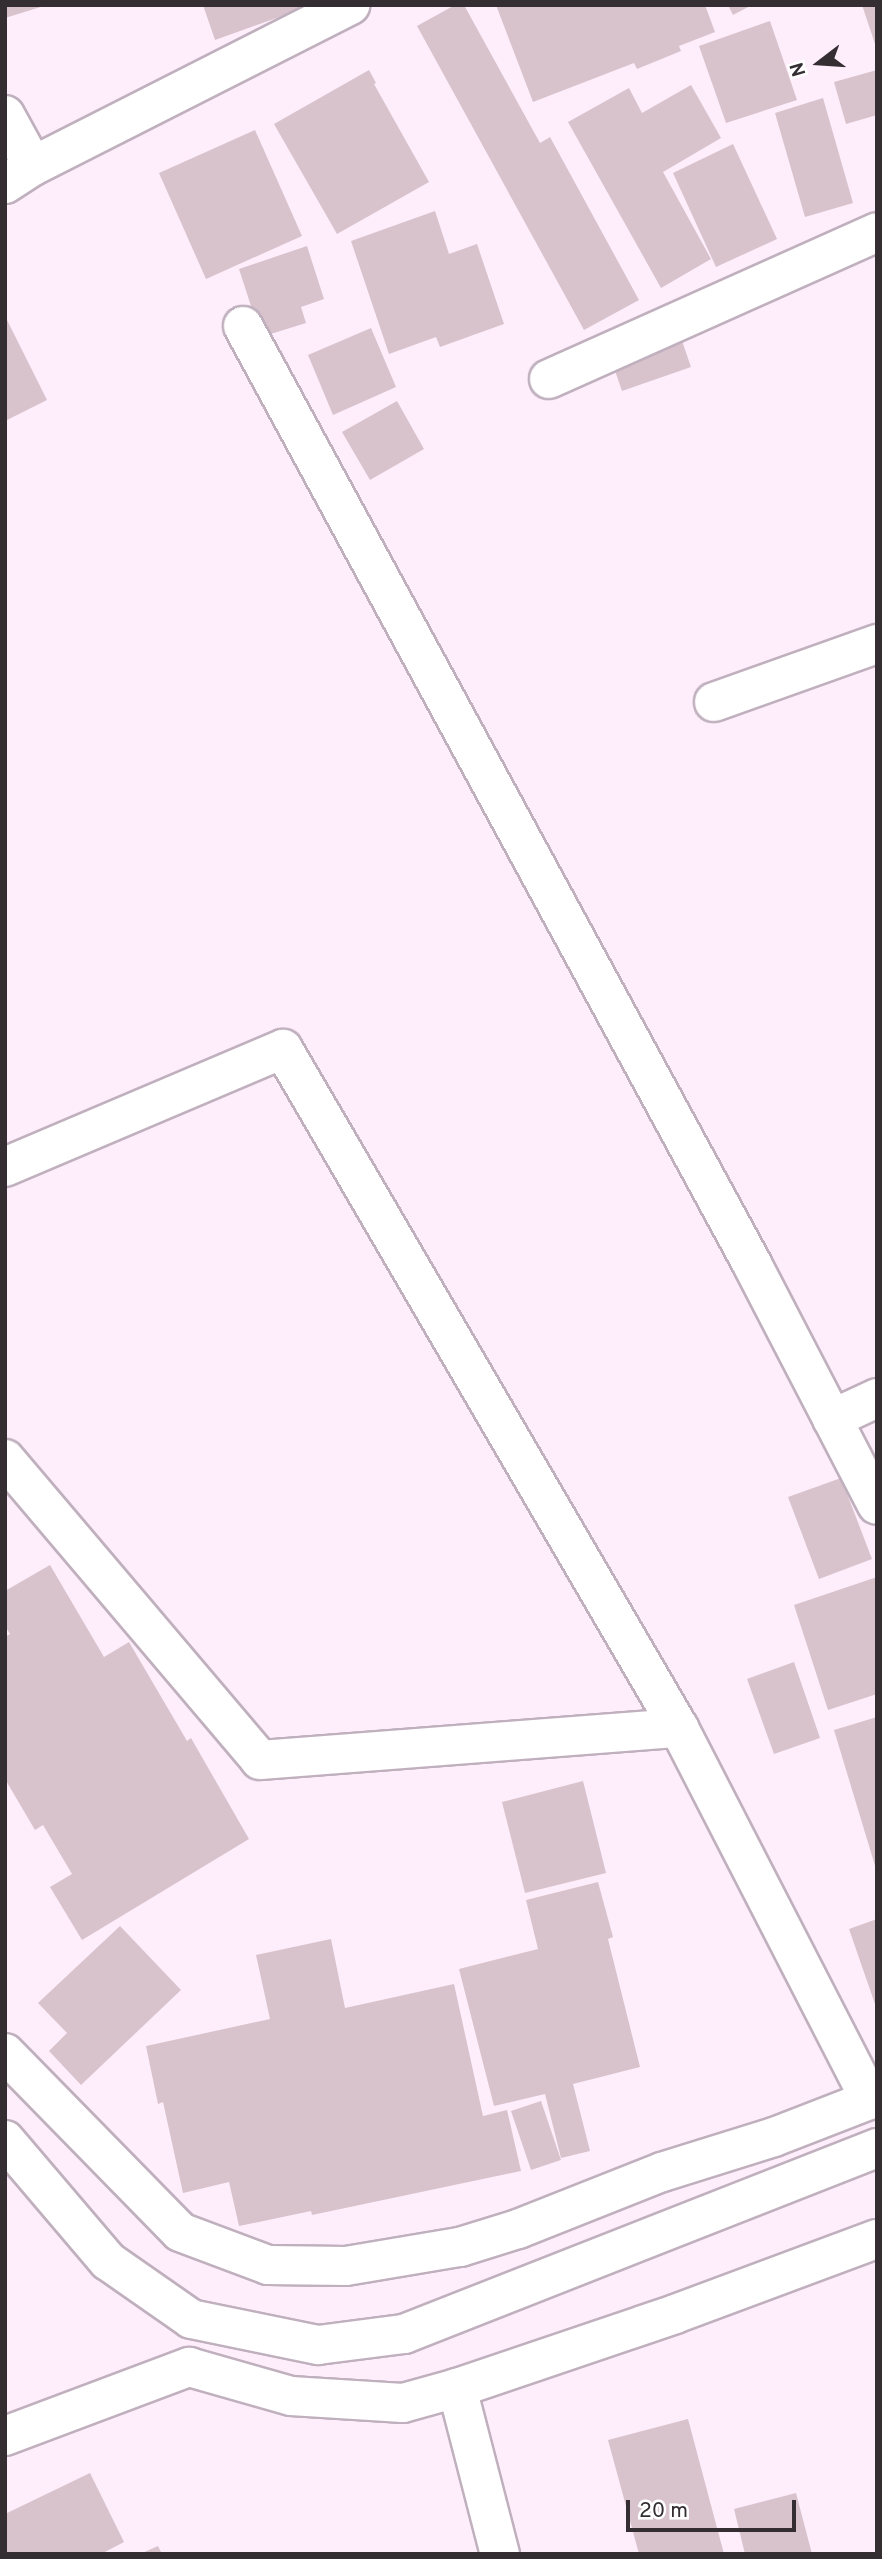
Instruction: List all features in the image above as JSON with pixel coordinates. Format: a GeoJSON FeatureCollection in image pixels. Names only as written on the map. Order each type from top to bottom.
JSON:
{"type":"FeatureCollection","features":[{"type":"Feature","properties":{"kind":"street"},"geometry":{"type":"LineString","coordinates":[[5,115],[19,175],[352,5]]}},
{"type":"Feature","properties":{"kind":"street"},"geometry":{"type":"LineString","coordinates":[[548,379],[877,232]]}},
{"type":"Feature","properties":{"kind":"street"},"geometry":{"type":"LineString","coordinates":[[243,326],[752,1264],[877,1505]]}},
{"type":"Feature","properties":{"kind":"street"},"geometry":{"type":"LineString","coordinates":[[714,702],[877,643]]}},
{"type":"Feature","properties":{"kind":"street"},"geometry":{"type":"LineString","coordinates":[[5,1167],[283,1049],[679,1728],[873,2099],[774,2137],[663,2172],[518,2229],[460,2247],[346,2266],[268,2265],[180,2232],[5,2053]]}},
{"type":"Feature","properties":{"kind":"street"},"geometry":{"type":"LineString","coordinates":[[832,1419],[877,1398]]}},
{"type":"Feature","properties":{"kind":"street"},"geometry":{"type":"LineString","coordinates":[[5,1459],[260,1760],[679,1728]]}},
{"type":"Feature","properties":{"kind":"street"},"geometry":{"type":"LineString","coordinates":[[5,2140],[108,2261],[191,2319],[318,2345],[404,2334],[877,2148]]}},
{"type":"Feature","properties":{"kind":"street"},"geometry":{"type":"LineString","coordinates":[[5,2436],[189,2367],[290,2396],[403,2403],[457,2388],[675,2315],[877,2239]]}},
{"type":"Feature","properties":{"kind":"street"},"geometry":{"type":"LineString","coordinates":[[457,2388],[500,2554]]}},
{"type":"Feature","properties":{"kind":"building"},"geometry":{"type":"Polygon","coordinates":[[[5,5],[44,5],[44,6],[5,18],[5,5]]]}},
{"type":"Feature","properties":{"kind":"building"},"geometry":{"type":"Polygon","coordinates":[[[203,5],[310,5],[310,6],[215,40],[203,5]]]}},
{"type":"Feature","properties":{"kind":"building"},"geometry":{"type":"Polygon","coordinates":[[[455,5],[464,5],[540,143],[550,137],[639,300],[584,330],[417,26],[455,5]]]}},
{"type":"Feature","properties":{"kind":"building"},"geometry":{"type":"Polygon","coordinates":[[[496,5],[705,5],[715,32],[679,46],[681,51],[637,69],[634,63],[533,102],[496,5]]]}},
{"type":"Feature","properties":{"kind":"building"},"geometry":{"type":"Polygon","coordinates":[[[728,5],[752,5],[733,15],[728,5]]]}},
{"type":"Feature","properties":{"kind":"building"},"geometry":{"type":"Polygon","coordinates":[[[862,5],[877,5],[877,47],[876,47],[862,5]]]}},
{"type":"Feature","properties":{"kind":"building"},"geometry":{"type":"Polygon","coordinates":[[[770,21],[797,100],[726,123],[699,46],[770,21]]]}},
{"type":"Feature","properties":{"kind":"building"},"geometry":{"type":"Polygon","coordinates":[[[369,70],[376,83],[374,84],[429,182],[337,234],[274,124],[369,70]]]}},
{"type":"Feature","properties":{"kind":"building"},"geometry":{"type":"Polygon","coordinates":[[[877,70],[877,115],[846,124],[834,82],[877,70]]]}},
{"type":"Feature","properties":{"kind":"building"},"geometry":{"type":"Polygon","coordinates":[[[691,85],[721,138],[663,172],[711,259],[661,288],[568,122],[629,88],[642,113],[691,85]]]}},
{"type":"Feature","properties":{"kind":"building"},"geometry":{"type":"Polygon","coordinates":[[[823,98],[853,203],[805,217],[775,113],[823,98]]]}},
{"type":"Feature","properties":{"kind":"building"},"geometry":{"type":"Polygon","coordinates":[[[255,130],[302,236],[206,279],[159,173],[255,130]]]}},
{"type":"Feature","properties":{"kind":"building"},"geometry":{"type":"Polygon","coordinates":[[[733,144],[777,239],[716,267],[673,173],[733,144]]]}},
{"type":"Feature","properties":{"kind":"building"},"geometry":{"type":"Polygon","coordinates":[[[435,211],[449,254],[477,244],[504,324],[440,347],[436,337],[389,354],[351,241],[435,211]]]}},
{"type":"Feature","properties":{"kind":"building"},"geometry":{"type":"Polygon","coordinates":[[[307,246],[324,299],[301,307],[306,323],[261,337],[239,269],[307,246]]]}},
{"type":"Feature","properties":{"kind":"building"},"geometry":{"type":"Polygon","coordinates":[[[5,316],[47,400],[5,421],[5,316]]]}},
{"type":"Feature","properties":{"kind":"building"},"geometry":{"type":"Polygon","coordinates":[[[371,328],[396,387],[333,415],[308,355],[371,328]]]}},
{"type":"Feature","properties":{"kind":"building"},"geometry":{"type":"Polygon","coordinates":[[[681,338],[691,367],[622,391],[612,362],[681,338]]]}},
{"type":"Feature","properties":{"kind":"building"},"geometry":{"type":"Polygon","coordinates":[[[397,401],[424,449],[370,480],[342,432],[397,401]]]}},
{"type":"Feature","properties":{"kind":"building"},"geometry":{"type":"Polygon","coordinates":[[[841,1478],[872,1559],[819,1579],[788,1497],[841,1478]]]}},
{"type":"Feature","properties":{"kind":"building"},"geometry":{"type":"Polygon","coordinates":[[[50,1565],[104,1657],[129,1642],[187,1741],[191,1738],[249,1839],[82,1940],[50,1887],[72,1874],[43,1825],[35,1830],[5,1779],[5,1637],[10,1634],[5,1626],[5,1591],[50,1565]]]}},
{"type":"Feature","properties":{"kind":"building"},"geometry":{"type":"Polygon","coordinates":[[[877,1577],[877,1694],[828,1710],[794,1605],[877,1577]]]}},
{"type":"Feature","properties":{"kind":"building"},"geometry":{"type":"Polygon","coordinates":[[[794,1662],[820,1738],[774,1754],[747,1679],[794,1662]]]}},
{"type":"Feature","properties":{"kind":"building"},"geometry":{"type":"Polygon","coordinates":[[[877,1717],[877,1869],[876,1869],[834,1730],[877,1717]]]}},
{"type":"Feature","properties":{"kind":"building"},"geometry":{"type":"Polygon","coordinates":[[[583,1781],[606,1873],[525,1893],[502,1802],[583,1781]]]}},
{"type":"Feature","properties":{"kind":"building"},"geometry":{"type":"Polygon","coordinates":[[[598,1882],[613,1937],[608,1939],[640,2067],[573,2084],[590,2151],[561,2158],[545,2094],[494,2106],[459,1969],[538,1949],[526,1900],[598,1882]]]}},
{"type":"Feature","properties":{"kind":"building"},"geometry":{"type":"Polygon","coordinates":[[[877,1919],[877,2007],[876,2007],[849,1929],[877,1919]]]}},
{"type":"Feature","properties":{"kind":"building"},"geometry":{"type":"Polygon","coordinates":[[[120,1926],[181,1990],[81,2085],[49,2051],[67,2033],[38,2003],[120,1926]]]}},
{"type":"Feature","properties":{"kind":"building"},"geometry":{"type":"Polygon","coordinates":[[[331,1939],[345,2008],[454,1984],[483,2116],[507,2110],[521,2171],[312,2215],[311,2211],[239,2226],[229,2182],[183,2193],[163,2102],[158,2104],[146,2046],[270,2019],[256,1955],[331,1939]]]}},
{"type":"Feature","properties":{"kind":"building"},"geometry":{"type":"Polygon","coordinates":[[[541,2101],[561,2160],[531,2170],[511,2111],[541,2101]]]}},
{"type":"Feature","properties":{"kind":"building"},"geometry":{"type":"Polygon","coordinates":[[[688,2419],[724,2554],[639,2554],[608,2440],[688,2419]]]}},
{"type":"Feature","properties":{"kind":"building"},"geometry":{"type":"Polygon","coordinates":[[[90,2473],[124,2542],[101,2554],[5,2554],[5,2514],[90,2473]]]}},
{"type":"Feature","properties":{"kind":"building"},"geometry":{"type":"Polygon","coordinates":[[[796,2493],[812,2554],[745,2554],[734,2509],[796,2493]]]}},
{"type":"Feature","properties":{"kind":"building"},"geometry":{"type":"Polygon","coordinates":[[[158,2546],[162,2554],[140,2554],[158,2546]]]}}]}
